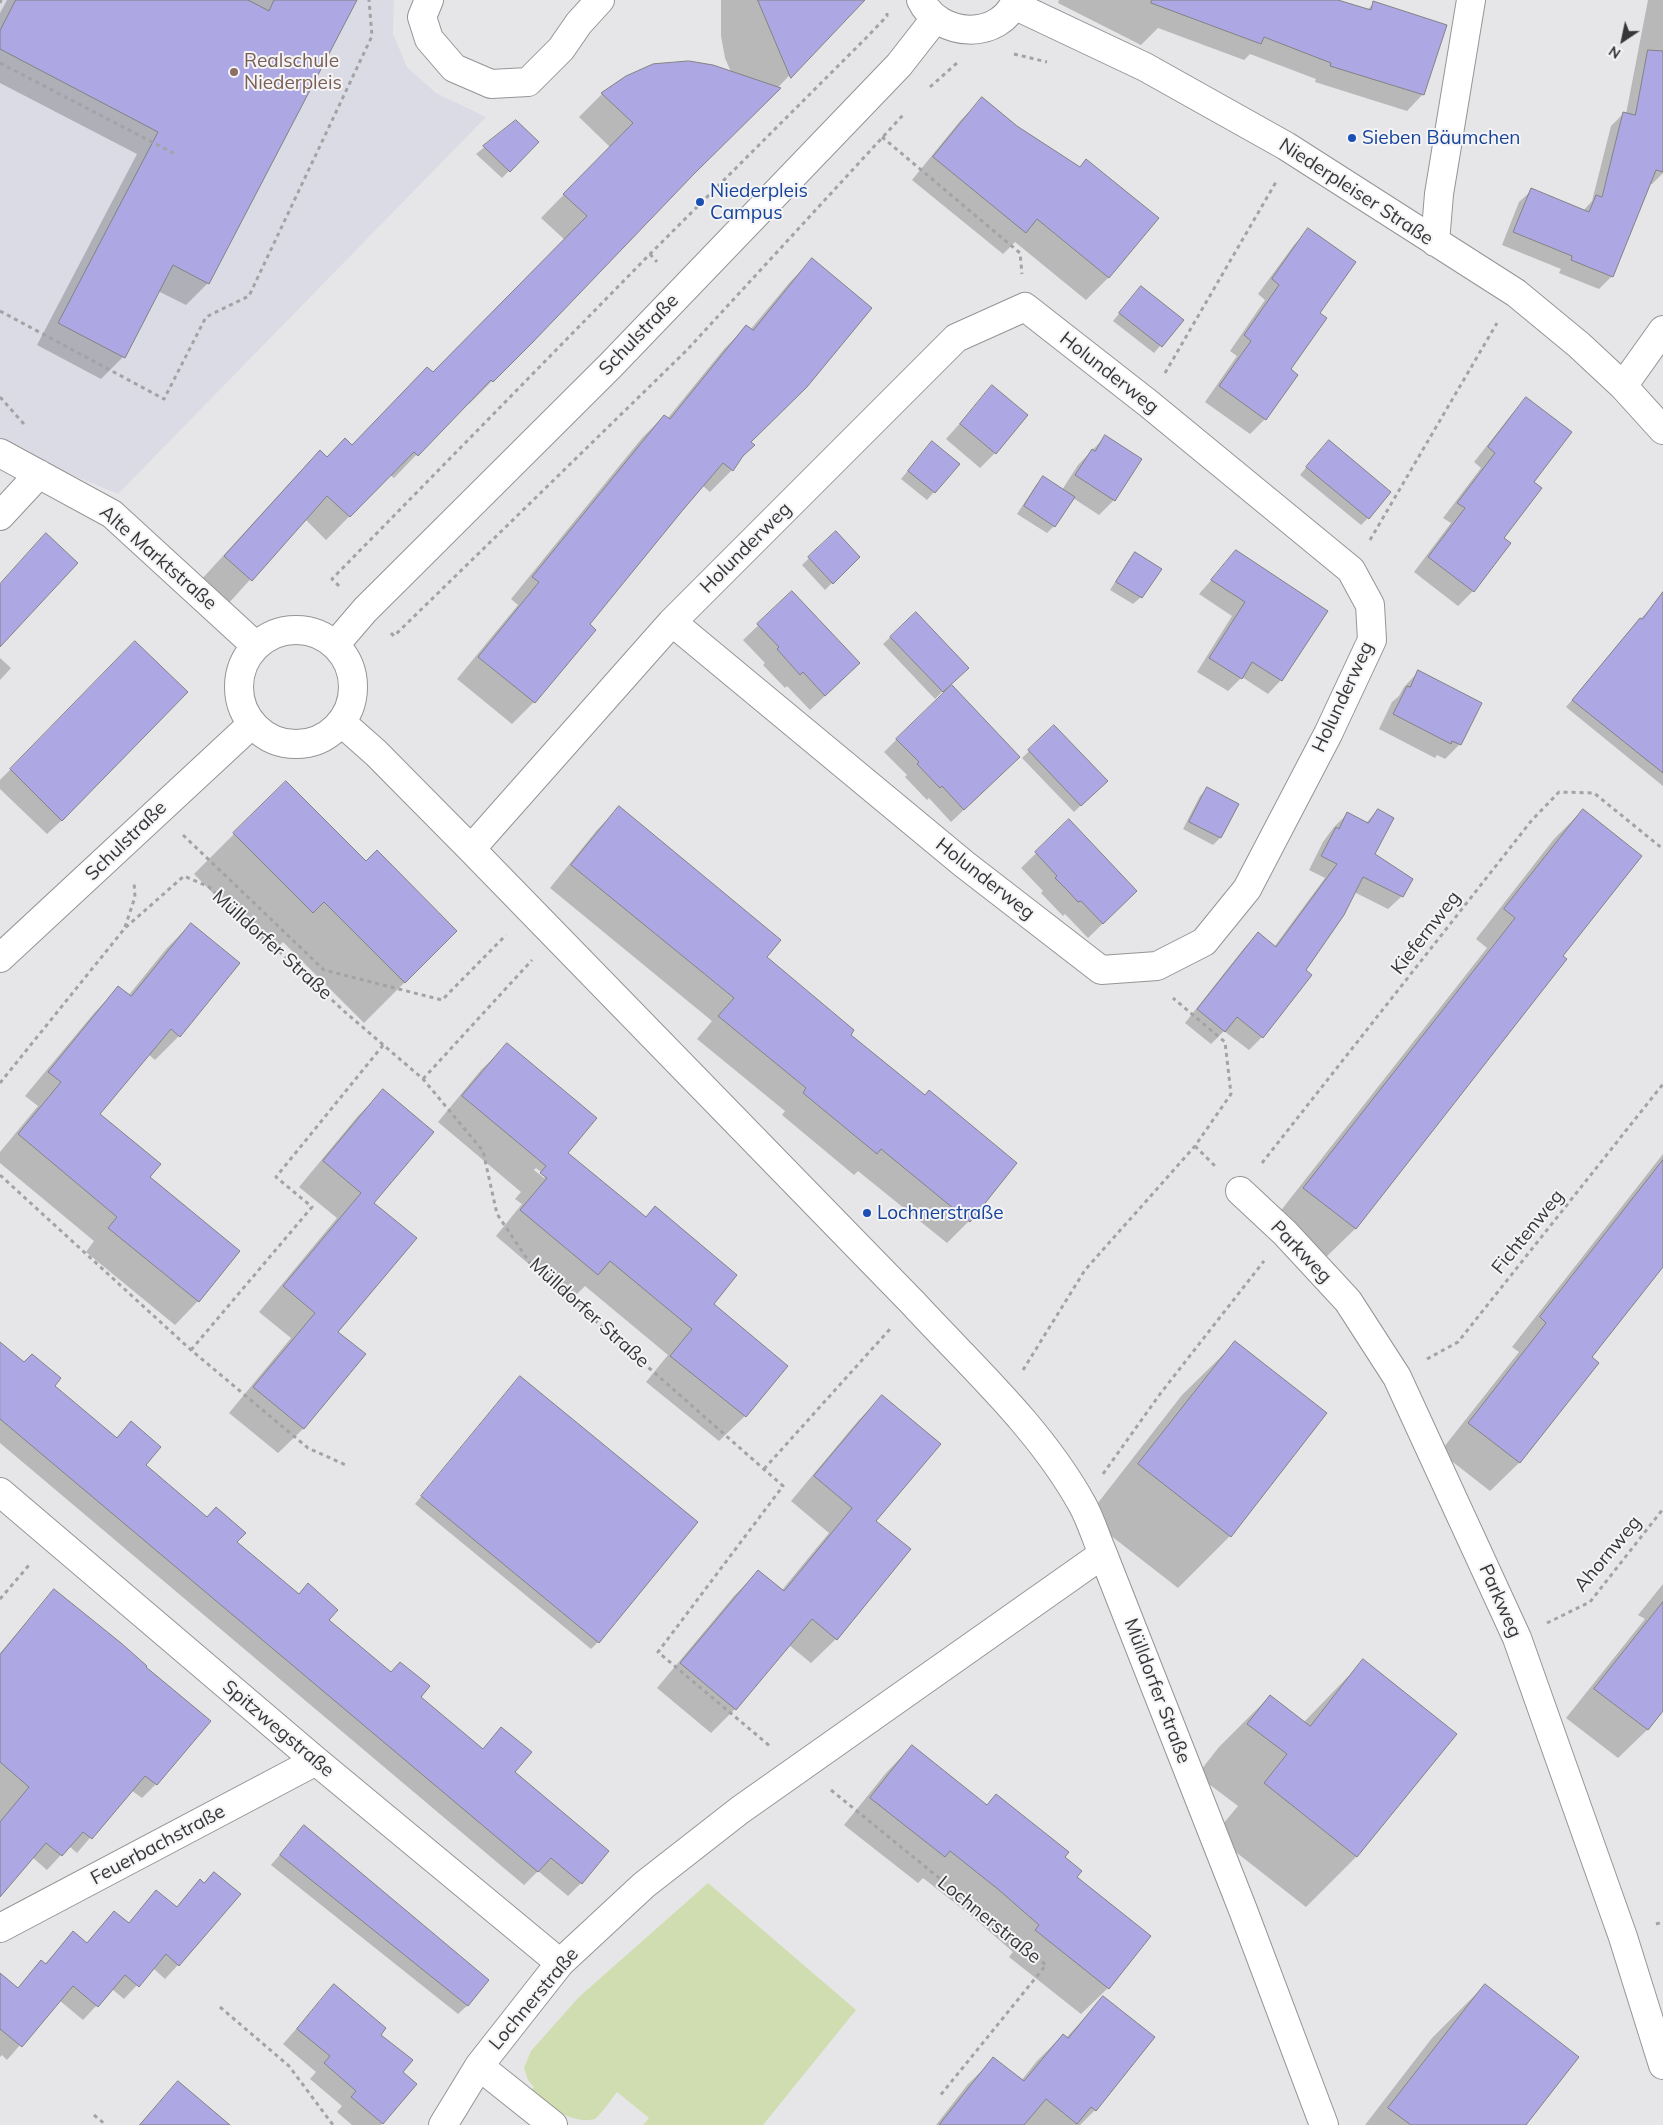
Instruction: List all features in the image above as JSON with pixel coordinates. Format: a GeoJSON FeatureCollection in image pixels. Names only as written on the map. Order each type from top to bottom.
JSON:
{"type":"FeatureCollection","features":[{"type":"Feature","properties":{"kind":"street"},"geometry":{"type":"LineString","coordinates":[[429,0],[422,17],[430,39],[454,68],[491,84],[528,82],[561,48],[577,12],[600,0]]}},
{"type":"Feature","properties":{"kind":"street"},"geometry":{"type":"LineString","coordinates":[[1435,242],[1439,194],[1470,0]]}},
{"type":"Feature","properties":{"kind":"street"},"geometry":{"type":"LineString","coordinates":[[928,9],[951,28],[969,31],[987,28],[1003,19],[1015,2]]}},
{"type":"Feature","properties":{"kind":"street","name":"Niederpleiser Straße"},"geometry":{"type":"LineString","coordinates":[[1015,2],[1065,30],[1145,67],[1286,146],[1516,293],[1579,345],[1623,386],[1663,430]]}},
{"type":"Feature","properties":{"kind":"street","name":"Schulstraße"},"geometry":{"type":"LineString","coordinates":[[335,645],[365,610],[611,365],[893,72],[928,9]]}},
{"type":"Feature","properties":{"kind":"street","name":"Holunderweg"},"geometry":{"type":"LineString","coordinates":[[470,849],[672,622],[956,338],[1025,307],[1149,404],[1351,570],[1370,605],[1372,640],[1328,734],[1247,889],[1204,942],[1157,966],[1101,970],[964,864],[672,622]]}},
{"type":"Feature","properties":{"kind":"street"},"geometry":{"type":"LineString","coordinates":[[1623,386],[1663,332]]}},
{"type":"Feature","properties":{"kind":"street","name":"Alte Marktstraße"},"geometry":{"type":"LineString","coordinates":[[0,454],[112,514],[256,646]]}},
{"type":"Feature","properties":{"kind":"street"},"geometry":{"type":"LineString","coordinates":[[0,516],[39,474]]}},
{"type":"Feature","properties":{"kind":"street"},"geometry":{"type":"LineString","coordinates":[[286,630],[304,630],[321,635],[335,645],[346,658],[352,674],[353,691],[350,707],[341,722],[329,734],[314,742],[297,744],[280,742],[265,735],[252,724],[243,709],[239,692],[240,675],[245,660],[256,646],[270,636],[286,630]]}},
{"type":"Feature","properties":{"kind":"street","name":"Mülldorfer Straße"},"geometry":{"type":"LineString","coordinates":[[341,722],[376,754],[470,849],[913,1303],[1004,1401],[1057,1463],[1083,1506],[1103,1554],[1243,1910],[1324,2125]]}},
{"type":"Feature","properties":{"kind":"street","name":"Schulstraße"},"geometry":{"type":"LineString","coordinates":[[0,958],[252,724]]}},
{"type":"Feature","properties":{"kind":"street","name":"Parkweg"},"geometry":{"type":"LineString","coordinates":[[1240,1191],[1285,1233],[1348,1302],[1397,1377],[1517,1638],[1623,1938],[1663,2064]]}},
{"type":"Feature","properties":{"kind":"street","name":"Spitzwegstraße"},"geometry":{"type":"LineString","coordinates":[[0,1492],[316,1761],[560,1962]]}},
{"type":"Feature","properties":{"kind":"street","name":"Lochnerstraße"},"geometry":{"type":"LineString","coordinates":[[443,2125],[479,2066],[560,1962],[644,1885],[740,1810],[1103,1554]]}},
{"type":"Feature","properties":{"kind":"street","name":"Feuerbachstraße"},"geometry":{"type":"LineString","coordinates":[[0,1928],[316,1761]]}},
{"type":"Feature","properties":{"kind":"street","name":"Lochnerstraße"},"geometry":{"type":"LineString","coordinates":[[479,2066],[553,2125]]}},
{"type":"Feature","properties":{"kind":"path"},"geometry":{"type":"LineString","coordinates":[[0,312],[164,399],[206,317],[249,296],[372,36],[369,0]]}},
{"type":"Feature","properties":{"kind":"path"},"geometry":{"type":"LineString","coordinates":[[341,589],[332,579],[650,254],[867,37],[886,16],[888,8]]}},
{"type":"Feature","properties":{"kind":"path"},"geometry":{"type":"LineString","coordinates":[[0,63],[175,154]]}},
{"type":"Feature","properties":{"kind":"path"},"geometry":{"type":"LineString","coordinates":[[387,629],[394,636],[687,350],[882,138],[1020,253],[1025,307]]}},
{"type":"Feature","properties":{"kind":"path"},"geometry":{"type":"LineString","coordinates":[[1164,374],[1274,184]]}},
{"type":"Feature","properties":{"kind":"path"},"geometry":{"type":"LineString","coordinates":[[650,254],[657,262]]}},
{"type":"Feature","properties":{"kind":"path"},"geometry":{"type":"LineString","coordinates":[[1373,536],[1489,337]]}},
{"type":"Feature","properties":{"kind":"path"},"geometry":{"type":"LineString","coordinates":[[683,347],[687,350]]}},
{"type":"Feature","properties":{"kind":"path","name":"Kiefernweg"},"geometry":{"type":"LineString","coordinates":[[1240,1191],[1532,820],[1559,792],[1594,793],[1663,849]]}},
{"type":"Feature","properties":{"kind":"path"},"geometry":{"type":"LineString","coordinates":[[158,810],[324,970],[442,1000],[530,911]]}},
{"type":"Feature","properties":{"kind":"path","name":"Mülldorfer Straße"},"geometry":{"type":"LineString","coordinates":[[0,1083],[125,928],[184,876],[209,888],[345,1012],[422,1079],[483,1151],[497,1214],[530,1263],[783,1486],[658,1652],[768,1745],[802,1766]]}},
{"type":"Feature","properties":{"kind":"path"},"geometry":{"type":"LineString","coordinates":[[422,1079],[554,936]]}},
{"type":"Feature","properties":{"kind":"path"},"geometry":{"type":"LineString","coordinates":[[1004,1401],[1085,1270],[1195,1146],[1231,1094],[1224,1042],[1170,995],[1157,966]]}},
{"type":"Feature","properties":{"kind":"path"},"geometry":{"type":"LineString","coordinates":[[191,1350],[312,1207],[276,1177],[384,1044]]}},
{"type":"Feature","properties":{"kind":"path","name":"Fichtenweg"},"geometry":{"type":"LineString","coordinates":[[1397,1377],[1458,1342],[1663,1084]]}},
{"type":"Feature","properties":{"kind":"path"},"geometry":{"type":"LineString","coordinates":[[0,1175],[191,1350],[308,1448],[348,1466]]}},
{"type":"Feature","properties":{"kind":"path"},"geometry":{"type":"LineString","coordinates":[[1083,1506],[1160,1394],[1285,1233]]}},
{"type":"Feature","properties":{"kind":"path"},"geometry":{"type":"LineString","coordinates":[[764,1470],[913,1303]]}},
{"type":"Feature","properties":{"kind":"path","name":"Ahornweg"},"geometry":{"type":"LineString","coordinates":[[1517,1638],[1590,1602],[1663,1509]]}},
{"type":"Feature","properties":{"kind":"path"},"geometry":{"type":"LineString","coordinates":[[0,1599],[52,1537]]}},
{"type":"Feature","properties":{"kind":"path","name":"Lochnerstraße"},"geometry":{"type":"LineString","coordinates":[[802,1766],[1046,1965],[939,2097]]}},
{"type":"Feature","properties":{"kind":"path"},"geometry":{"type":"LineString","coordinates":[[220,2007],[289,2066],[334,2125]]}},
{"type":"Feature","properties":{"kind":"path"},"geometry":{"type":"LineString","coordinates":[[94,2115],[106,2125]]}},
{"type":"Feature","properties":{"kind":"shaded area"},"geometry":{"type":"Polygon","coordinates":[[[0,0],[394,0],[393,34],[407,67],[436,93],[486,117],[118,494],[46,464],[0,439],[0,0]]]}},
{"type":"Feature","properties":{"kind":"green space"},"geometry":{"type":"Polygon","coordinates":[[[708,1883],[856,2010],[763,2125],[643,2125],[649,2118],[617,2092],[595,2119],[578,2119],[551,2109],[529,2093],[534,2087],[528,2080],[524,2068],[531,2051],[579,1997],[708,1883]]]}},
{"type":"Feature","properties":{"kind":"building"},"geometry":{"type":"Polygon","coordinates":[[[16,0],[248,0],[269,11],[274,0],[357,0],[209,284],[173,265],[125,358],[58,323],[158,132],[0,49],[0,31],[16,0]]]}},
{"type":"Feature","properties":{"kind":"building"},"geometry":{"type":"Polygon","coordinates":[[[758,0],[865,0],[791,78],[758,0]]]}},
{"type":"Feature","properties":{"kind":"building"},"geometry":{"type":"Polygon","coordinates":[[[1152,0],[1338,0],[1371,10],[1373,1],[1447,25],[1424,95],[1330,66],[1331,63],[1264,37],[1261,44],[1151,3],[1152,0]]]}},
{"type":"Feature","properties":{"kind":"building"},"geometry":{"type":"Polygon","coordinates":[[[1648,50],[1663,51],[1663,172],[1656,170],[1613,277],[1571,260],[1572,256],[1513,232],[1531,188],[1589,212],[1596,195],[1602,197],[1623,112],[1635,115],[1648,50]]]}},
{"type":"Feature","properties":{"kind":"building"},"geometry":{"type":"Polygon","coordinates":[[[689,61],[713,65],[781,88],[694,174],[532,343],[493,382],[491,380],[418,456],[414,452],[350,517],[327,496],[252,581],[224,556],[320,450],[327,457],[345,438],[352,445],[427,367],[433,372],[587,216],[563,194],[633,123],[601,93],[626,76],[653,64],[689,61]]]}},
{"type":"Feature","properties":{"kind":"building"},"geometry":{"type":"Polygon","coordinates":[[[982,97],[1017,126],[1080,167],[1086,159],[1159,218],[1109,278],[1037,219],[1026,233],[933,157],[982,97]]]}},
{"type":"Feature","properties":{"kind":"building"},"geometry":{"type":"Polygon","coordinates":[[[516,120],[539,142],[510,172],[483,146],[516,120]]]}},
{"type":"Feature","properties":{"kind":"building"},"geometry":{"type":"Polygon","coordinates":[[[1308,228],[1356,262],[1320,313],[1327,318],[1291,369],[1298,375],[1266,420],[1219,386],[1251,341],[1244,335],[1279,285],[1272,279],[1308,228]]]}},
{"type":"Feature","properties":{"kind":"building"},"geometry":{"type":"Polygon","coordinates":[[[812,258],[872,308],[807,387],[751,442],[755,445],[743,456],[733,471],[723,463],[682,511],[590,624],[596,630],[535,703],[478,657],[539,582],[532,577],[664,415],[670,419],[746,325],[753,330],[812,258]]]}},
{"type":"Feature","properties":{"kind":"building"},"geometry":{"type":"Polygon","coordinates":[[[1141,286],[1184,320],[1162,347],[1119,313],[1141,286]]]}},
{"type":"Feature","properties":{"kind":"building"},"geometry":{"type":"Polygon","coordinates":[[[992,385],[1028,415],[996,454],[960,424],[992,385]]]}},
{"type":"Feature","properties":{"kind":"building"},"geometry":{"type":"Polygon","coordinates":[[[1526,397],[1572,432],[1534,482],[1542,488],[1504,538],[1511,543],[1474,592],[1428,557],[1465,508],[1457,503],[1495,453],[1488,447],[1526,397]]]}},
{"type":"Feature","properties":{"kind":"building"},"geometry":{"type":"Polygon","coordinates":[[[1105,435],[1142,459],[1115,501],[1075,475],[1092,449],[1095,451],[1105,435]]]}},
{"type":"Feature","properties":{"kind":"building"},"geometry":{"type":"Polygon","coordinates":[[[1329,440],[1391,492],[1369,519],[1306,467],[1329,440]]]}},
{"type":"Feature","properties":{"kind":"building"},"geometry":{"type":"Polygon","coordinates":[[[932,441],[960,464],[935,493],[908,471],[932,441]]]}},
{"type":"Feature","properties":{"kind":"building"},"geometry":{"type":"Polygon","coordinates":[[[1043,476],[1075,497],[1055,527],[1024,506],[1043,476]]]}},
{"type":"Feature","properties":{"kind":"building"},"geometry":{"type":"Polygon","coordinates":[[[836,531],[860,557],[833,584],[808,557],[836,531]]]}},
{"type":"Feature","properties":{"kind":"building"},"geometry":{"type":"Polygon","coordinates":[[[46,533],[78,563],[0,647],[0,584],[46,533]]]}},
{"type":"Feature","properties":{"kind":"building"},"geometry":{"type":"Polygon","coordinates":[[[1236,550],[1328,611],[1282,681],[1252,662],[1242,679],[1209,658],[1245,602],[1211,580],[1236,550]]]}},
{"type":"Feature","properties":{"kind":"building"},"geometry":{"type":"Polygon","coordinates":[[[1135,552],[1162,569],[1142,598],[1116,582],[1135,552]]]}},
{"type":"Feature","properties":{"kind":"building"},"geometry":{"type":"Polygon","coordinates":[[[792,591],[860,663],[825,696],[803,672],[800,675],[777,649],[779,647],[757,624],[792,591]]]}},
{"type":"Feature","properties":{"kind":"building"},"geometry":{"type":"Polygon","coordinates":[[[1663,592],[1663,773],[1572,700],[1663,592]]]}},
{"type":"Feature","properties":{"kind":"building"},"geometry":{"type":"Polygon","coordinates":[[[916,612],[969,668],[943,692],[890,637],[916,612]]]}},
{"type":"Feature","properties":{"kind":"building"},"geometry":{"type":"Polygon","coordinates":[[[135,641],[188,692],[62,821],[10,769],[135,641]]]}},
{"type":"Feature","properties":{"kind":"building"},"geometry":{"type":"Polygon","coordinates":[[[1418,670],[1482,703],[1461,745],[1452,741],[1451,744],[1393,714],[1407,686],[1410,687],[1418,670]]]}},
{"type":"Feature","properties":{"kind":"building"},"geometry":{"type":"Polygon","coordinates":[[[952,685],[1020,757],[964,810],[942,786],[940,788],[917,764],[919,762],[896,739],[952,685]]]}},
{"type":"Feature","properties":{"kind":"building"},"geometry":{"type":"Polygon","coordinates":[[[1054,725],[1108,781],[1081,806],[1028,750],[1054,725]]]}},
{"type":"Feature","properties":{"kind":"building"},"geometry":{"type":"Polygon","coordinates":[[[286,781],[366,861],[377,850],[457,931],[405,983],[324,902],[313,913],[233,833],[286,781]]]}},
{"type":"Feature","properties":{"kind":"building"},"geometry":{"type":"Polygon","coordinates":[[[1207,787],[1239,804],[1221,838],[1189,822],[1207,787]]]}},
{"type":"Feature","properties":{"kind":"building"},"geometry":{"type":"Polygon","coordinates":[[[619,806],[781,940],[767,957],[854,1030],[851,1035],[925,1095],[929,1090],[1017,1163],[970,1222],[881,1149],[877,1154],[803,1093],[806,1088],[718,1016],[734,998],[571,865],[619,806]]]}},
{"type":"Feature","properties":{"kind":"building"},"geometry":{"type":"Polygon","coordinates":[[[1378,809],[1394,818],[1375,854],[1413,879],[1403,897],[1363,877],[1344,915],[1306,970],[1312,975],[1263,1038],[1237,1017],[1225,1032],[1197,1009],[1258,932],[1276,947],[1337,864],[1321,856],[1336,827],[1339,829],[1347,812],[1368,823],[1378,809]]]}},
{"type":"Feature","properties":{"kind":"building"},"geometry":{"type":"Polygon","coordinates":[[[1583,809],[1642,856],[1563,956],[1567,959],[1356,1229],[1303,1188],[1515,918],[1504,909],[1583,809]]]}},
{"type":"Feature","properties":{"kind":"building"},"geometry":{"type":"Polygon","coordinates":[[[1069,819],[1137,891],[1103,924],[1055,878],[1057,876],[1035,852],[1069,819]]]}},
{"type":"Feature","properties":{"kind":"building"},"geometry":{"type":"Polygon","coordinates":[[[191,923],[240,963],[180,1037],[171,1029],[100,1114],[161,1164],[150,1177],[240,1251],[199,1302],[108,1228],[117,1217],[18,1134],[61,1082],[48,1072],[118,986],[131,996],[191,923]]]}},
{"type":"Feature","properties":{"kind":"building"},"geometry":{"type":"Polygon","coordinates":[[[507,1043],[597,1118],[568,1153],[646,1217],[655,1206],[737,1275],[714,1304],[788,1366],[746,1417],[670,1356],[692,1329],[610,1261],[598,1275],[520,1210],[547,1178],[540,1173],[546,1166],[462,1096],[507,1043]]]}},
{"type":"Feature","properties":{"kind":"building"},"geometry":{"type":"Polygon","coordinates":[[[383,1089],[434,1132],[374,1203],[417,1238],[338,1332],[366,1354],[304,1429],[253,1387],[315,1313],[283,1286],[361,1193],[323,1161],[383,1089]]]}},
{"type":"Feature","properties":{"kind":"building"},"geometry":{"type":"Polygon","coordinates":[[[1663,1160],[1663,1267],[1592,1357],[1599,1363],[1520,1463],[1468,1423],[1546,1323],[1540,1317],[1663,1160]]]}},
{"type":"Feature","properties":{"kind":"building"},"geometry":{"type":"Polygon","coordinates":[[[1235,1341],[1327,1413],[1231,1537],[1138,1464],[1235,1341]]]}},
{"type":"Feature","properties":{"kind":"building"},"geometry":{"type":"Polygon","coordinates":[[[0,1342],[24,1362],[32,1354],[61,1378],[55,1386],[117,1438],[131,1421],[161,1447],[146,1465],[207,1517],[216,1507],[246,1533],[237,1542],[299,1594],[308,1583],[338,1610],[329,1620],[391,1672],[400,1662],[430,1686],[421,1697],[483,1749],[501,1727],[532,1752],[515,1772],[609,1851],[582,1884],[551,1858],[538,1872],[0,1419],[0,1342]]]}},
{"type":"Feature","properties":{"kind":"building"},"geometry":{"type":"Polygon","coordinates":[[[520,1376],[698,1522],[599,1643],[421,1496],[520,1376]]]}},
{"type":"Feature","properties":{"kind":"building"},"geometry":{"type":"Polygon","coordinates":[[[882,1395],[941,1444],[876,1521],[911,1549],[837,1640],[812,1619],[736,1710],[680,1663],[758,1570],[784,1591],[852,1508],[814,1476],[882,1395]]]}},
{"type":"Feature","properties":{"kind":"building"},"geometry":{"type":"Polygon","coordinates":[[[54,1589],[121,1643],[146,1667],[211,1721],[157,1785],[145,1776],[92,1839],[83,1832],[62,1856],[46,1843],[0,1897],[0,1822],[29,1787],[0,1762],[0,1655],[54,1589]]]}},
{"type":"Feature","properties":{"kind":"building"},"geometry":{"type":"Polygon","coordinates":[[[1663,1602],[1663,1711],[1648,1730],[1594,1689],[1663,1602]]]}},
{"type":"Feature","properties":{"kind":"building"},"geometry":{"type":"Polygon","coordinates":[[[1363,1659],[1457,1734],[1357,1857],[1264,1783],[1287,1754],[1247,1724],[1270,1695],[1310,1726],[1363,1659]]]}},
{"type":"Feature","properties":{"kind":"building"},"geometry":{"type":"Polygon","coordinates":[[[912,1745],[987,1805],[996,1794],[1069,1852],[1065,1857],[1082,1871],[1077,1877],[1151,1936],[1109,1989],[1035,1930],[1039,1925],[999,1890],[950,1851],[945,1857],[870,1798],[912,1745]]]}},
{"type":"Feature","properties":{"kind":"building"},"geometry":{"type":"Polygon","coordinates":[[[304,1825],[489,1980],[468,2006],[280,1855],[304,1825]]]}},
{"type":"Feature","properties":{"kind":"building"},"geometry":{"type":"Polygon","coordinates":[[[214,1872],[241,1894],[179,1966],[166,1954],[139,1987],[125,1975],[98,2007],[73,1986],[22,2047],[0,2029],[0,1973],[18,1988],[41,1960],[46,1964],[73,1931],[87,1943],[114,1911],[129,1923],[156,1890],[177,1907],[200,1879],[204,1883],[214,1872]]]}},
{"type":"Feature","properties":{"kind":"building"},"geometry":{"type":"Polygon","coordinates":[[[334,1984],[386,2028],[381,2035],[413,2060],[403,2072],[417,2084],[383,2124],[351,2097],[356,2091],[324,2063],[330,2056],[297,2029],[334,1984]]]}},
{"type":"Feature","properties":{"kind":"building"},"geometry":{"type":"Polygon","coordinates":[[[1485,1984],[1579,2057],[1526,2125],[1411,2125],[1388,2108],[1485,1984]]]}},
{"type":"Feature","properties":{"kind":"building"},"geometry":{"type":"Polygon","coordinates":[[[1103,1996],[1155,2037],[1096,2111],[1091,2107],[1077,2124],[1046,2099],[1024,2125],[939,2125],[993,2057],[1024,2081],[1063,2034],[1068,2038],[1103,1996]]]}},
{"type":"Feature","properties":{"kind":"building"},"geometry":{"type":"Polygon","coordinates":[[[178,2081],[230,2125],[140,2125],[178,2081]]]}},
{"type":"Feature","properties":{"kind":"place","name":"Realschule Niederpleis"},"geometry":{"type":"Point","coordinates":[234,72]}},
{"type":"Feature","properties":{"kind":"place","name":"Sieben Bäumchen"},"geometry":{"type":"Point","coordinates":[1352,138]}},
{"type":"Feature","properties":{"kind":"place","name":"Niederpleis Campus"},"geometry":{"type":"Point","coordinates":[700,202]}},
{"type":"Feature","properties":{"kind":"place","name":"Lochnerstraße"},"geometry":{"type":"Point","coordinates":[867,1213]}}]}
